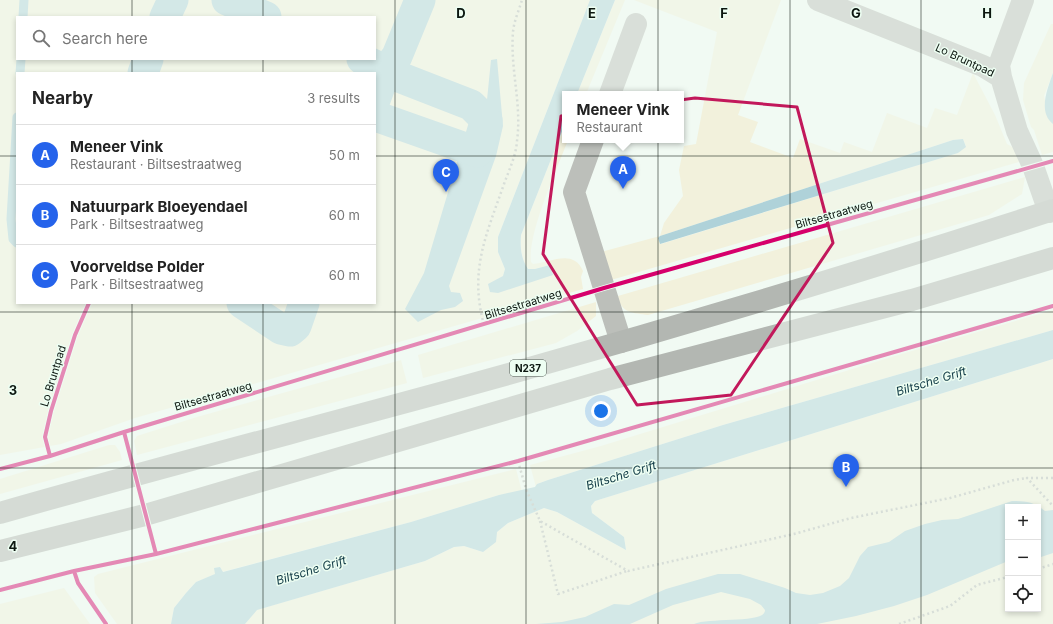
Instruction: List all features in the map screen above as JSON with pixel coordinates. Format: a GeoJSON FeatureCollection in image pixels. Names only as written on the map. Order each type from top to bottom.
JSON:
{"type":"FeatureCollection","features":[{"type":"Feature","properties":{"kind":"main road","name":"N237"},"geometry":{"type":"LineString","coordinates":[[0,513],[135,474],[378,410],[621,342],[894,261],[1051,211]]}},
{"type":"Feature","properties":{"kind":"main road"},"geometry":{"type":"LineString","coordinates":[[0,551],[145,515],[602,381],[912,300],[1053,258]]}},
{"type":"Feature","properties":{"kind":"street","name":"Lo Bruntpad"},"geometry":{"type":"LineString","coordinates":[[818,0],[983,66],[1001,77],[1018,131],[1051,211]]}},
{"type":"Feature","properties":{"kind":"street"},"geometry":{"type":"LineString","coordinates":[[1001,77],[999,66],[1023,0]]}},
{"type":"Feature","properties":{"kind":"street"},"geometry":{"type":"LineString","coordinates":[[611,91],[636,24]]}},
{"type":"Feature","properties":{"kind":"street"},"geometry":{"type":"LineString","coordinates":[[592,143],[574,192],[621,342]]}},
{"type":"Feature","properties":{"kind":"path"},"geometry":{"type":"LineString","coordinates":[[484,325],[478,299],[477,282],[482,244],[512,162],[517,142],[519,112],[512,56],[513,30],[522,0]]}},
{"type":"Feature","properties":{"kind":"path"},"geometry":{"type":"LineString","coordinates":[[511,463],[526,459]]}},
{"type":"Feature","properties":{"kind":"path"},"geometry":{"type":"LineString","coordinates":[[518,461],[526,489],[540,521],[558,594],[628,571],[794,534],[851,518],[950,498],[1014,480],[1027,478],[1053,478]]}},
{"type":"Feature","properties":{"kind":"path"},"geometry":{"type":"LineString","coordinates":[[1027,478],[1053,506]]}},
{"type":"Feature","properties":{"kind":"path"},"geometry":{"type":"LineString","coordinates":[[540,521],[628,571]]}},
{"type":"Feature","properties":{"kind":"path"},"geometry":{"type":"LineString","coordinates":[[1041,568],[1053,564]]}},
{"type":"Feature","properties":{"kind":"path"},"geometry":{"type":"LineString","coordinates":[[899,624],[950,606],[977,585],[1005,578]]}},
{"type":"Feature","properties":{"kind":"highlighted area"},"geometry":{"type":"Polygon","coordinates":[[[695,98],[797,107],[833,243],[731,395],[637,405],[543,254],[561,116],[695,98]]]}},
{"type":"Feature","properties":{"kind":"green space"},"geometry":{"type":"Polygon","coordinates":[[[0,0],[590,0],[498,237],[498,252],[505,269],[503,276],[488,285],[550,265],[535,269],[528,269],[522,253],[521,235],[562,132],[562,143],[567,143],[538,219],[531,250],[531,262],[533,264],[561,258],[573,260],[579,264],[583,271],[581,277],[583,289],[135,418],[61,444],[0,455],[0,0]]]}},
{"type":"Feature","properties":{"kind":"green space"},"geometry":{"type":"Polygon","coordinates":[[[615,0],[625,0],[587,91],[578,91],[615,0]]]}},
{"type":"Feature","properties":{"kind":"green space"},"geometry":{"type":"Polygon","coordinates":[[[634,0],[781,0],[738,115],[758,122],[750,142],[793,158],[800,139],[840,153],[844,142],[872,152],[887,113],[927,128],[935,108],[957,115],[973,73],[995,115],[1007,144],[1016,149],[1022,161],[611,280],[601,252],[660,236],[664,223],[683,196],[679,170],[684,146],[696,144],[717,32],[634,0]],[[963,139],[953,140],[660,236],[658,238],[661,244],[958,153],[966,146],[963,139]]]}},
{"type":"Feature","properties":{"kind":"green space"},"geometry":{"type":"Polygon","coordinates":[[[1051,24],[1053,24],[1053,73],[1044,96],[1049,117],[1053,124],[1053,152],[1042,155],[1034,130],[1031,127],[1023,100],[1024,83],[1051,24]]]}},
{"type":"Feature","properties":{"kind":"green space"},"geometry":{"type":"Polygon","coordinates":[[[1025,177],[1022,194],[989,215],[648,315],[628,311],[619,302],[618,296],[1025,177]]]}},
{"type":"Feature","properties":{"kind":"green space"},"geometry":{"type":"Polygon","coordinates":[[[596,302],[596,316],[577,331],[556,343],[423,378],[418,355],[596,302]]]}},
{"type":"Feature","properties":{"kind":"green space"},"geometry":{"type":"Polygon","coordinates":[[[1053,310],[1053,330],[723,425],[548,480],[537,484],[536,487],[530,465],[601,446],[898,355],[1053,310]]]}},
{"type":"Feature","properties":{"kind":"green space"},"geometry":{"type":"Polygon","coordinates":[[[1053,359],[1053,624],[245,624],[256,610],[425,561],[454,547],[464,546],[483,552],[497,532],[508,523],[544,508],[557,512],[626,550],[624,537],[592,513],[591,506],[595,501],[1053,359]]]}},
{"type":"Feature","properties":{"kind":"green space"},"geometry":{"type":"Polygon","coordinates":[[[401,360],[407,383],[137,455],[134,441],[137,436],[197,417],[401,360]]]}},
{"type":"Feature","properties":{"kind":"green space"},"geometry":{"type":"Polygon","coordinates":[[[109,445],[115,445],[120,452],[122,460],[0,494],[0,479],[109,445]]]}},
{"type":"Feature","properties":{"kind":"green space"},"geometry":{"type":"Polygon","coordinates":[[[516,469],[522,492],[499,495],[411,522],[222,572],[220,567],[215,568],[216,574],[196,582],[174,608],[171,624],[117,624],[95,593],[94,577],[98,574],[516,469]]]}},
{"type":"Feature","properties":{"kind":"green space"},"geometry":{"type":"Polygon","coordinates":[[[64,588],[90,624],[0,624],[0,604],[64,588]]]}},
{"type":"Feature","properties":{"kind":"water"},"geometry":{"type":"Polygon","coordinates":[[[590,0],[615,0],[578,91],[562,91],[562,132],[521,235],[522,253],[528,269],[535,269],[550,265],[553,275],[498,293],[490,292],[488,284],[503,276],[505,269],[498,252],[498,237],[590,0]]]}},
{"type":"Feature","properties":{"kind":"water"},"geometry":{"type":"Polygon","coordinates":[[[497,59],[503,126],[496,156],[449,286],[451,292],[460,293],[463,301],[455,307],[441,310],[418,322],[405,309],[424,273],[474,105],[484,105],[487,100],[491,60],[497,59]]]}},
{"type":"Feature","properties":{"kind":"water"},"geometry":{"type":"Polygon","coordinates":[[[1053,73],[1053,124],[1048,119],[1046,113],[1045,100],[1053,73]]]}},
{"type":"Feature","properties":{"kind":"water"},"geometry":{"type":"Polygon","coordinates":[[[963,139],[966,147],[958,153],[660,244],[658,238],[660,236],[953,140],[963,139]]]}},
{"type":"Feature","properties":{"kind":"water","name":"Biltsche Grift"},"geometry":{"type":"Polygon","coordinates":[[[1053,330],[1053,359],[595,501],[591,506],[592,513],[624,537],[626,550],[557,512],[544,508],[508,523],[497,532],[496,542],[483,552],[464,546],[454,547],[425,561],[257,610],[245,624],[171,624],[174,608],[196,582],[215,574],[214,568],[220,567],[223,572],[411,522],[499,495],[535,487],[537,484],[548,480],[723,425],[1053,330]]]}},
{"type":"Feature","properties":{"kind":"water"},"geometry":{"type":"Polygon","coordinates":[[[1012,501],[1022,501],[1032,504],[1005,504],[1005,562],[927,595],[856,616],[817,624],[694,624],[712,621],[747,619],[763,614],[765,610],[761,605],[750,599],[721,592],[673,605],[630,624],[536,624],[562,622],[585,617],[614,604],[629,605],[666,589],[718,574],[740,574],[785,588],[796,593],[810,595],[823,593],[840,586],[849,578],[860,556],[868,547],[889,542],[905,531],[925,524],[942,520],[958,519],[1012,501]]]}},
{"type":"Feature","properties":{"kind":"water"},"geometry":{"type":"Polygon","coordinates":[[[1041,508],[1045,511],[1053,510],[1053,553],[1041,557],[1041,508]]]}},
{"type":"Feature","properties":{"kind":"waterway"},"geometry":{"type":"LineString","coordinates":[[23,16],[24,0]]}},
{"type":"Feature","properties":{"kind":"waterway"},"geometry":{"type":"LineString","coordinates":[[165,16],[173,0]]}},
{"type":"Feature","properties":{"kind":"waterway"},"geometry":{"type":"LineString","coordinates":[[227,0],[264,16]]}},
{"type":"Feature","properties":{"kind":"waterway"},"geometry":{"type":"LineString","coordinates":[[376,97],[386,70],[397,56],[420,0]]}},
{"type":"Feature","properties":{"kind":"waterway"},"geometry":{"type":"LineString","coordinates":[[20,72],[21,60]]}},
{"type":"Feature","properties":{"kind":"waterway"},"geometry":{"type":"LineString","coordinates":[[143,72],[148,60]]}},
{"type":"Feature","properties":{"kind":"waterway"},"geometry":{"type":"LineString","coordinates":[[364,60],[399,77],[471,105],[487,121],[481,142]]}},
{"type":"Feature","properties":{"kind":"waterway"},"geometry":{"type":"LineString","coordinates":[[376,116],[477,152]]}},
{"type":"Feature","properties":{"kind":"waterway"},"geometry":{"type":"LineString","coordinates":[[16,134],[11,219],[13,239],[16,242]]}},
{"type":"Feature","properties":{"kind":"waterway"},"geometry":{"type":"LineString","coordinates":[[244,304],[281,329],[290,331],[296,326],[304,304]]}},
{"type":"Feature","properties":{"kind":"cycle path","name":"Biltsestraatweg"},"geometry":{"type":"LineString","coordinates":[[0,469],[50,456],[124,432],[604,288],[1053,161]]}},
{"type":"Feature","properties":{"kind":"cycle path"},"geometry":{"type":"LineString","coordinates":[[50,456],[45,437],[51,411],[75,335],[89,304]]}},
{"type":"Feature","properties":{"kind":"cycle path"},"geometry":{"type":"LineString","coordinates":[[0,590],[74,571],[156,554],[518,461],[1053,306]]}},
{"type":"Feature","properties":{"kind":"cycle path"},"geometry":{"type":"LineString","coordinates":[[124,432],[156,554]]}},
{"type":"Feature","properties":{"kind":"cycle path"},"geometry":{"type":"LineString","coordinates":[[74,571],[78,583],[106,624]]}},
{"type":"Feature","properties":{"kind":"place","name":"Meneer Vink"},"geometry":{"type":"Point","coordinates":[623,189]}},
{"type":"Feature","properties":{"kind":"place","name":"Voorveldse Polder"},"geometry":{"type":"Point","coordinates":[446,192]}},
{"type":"Feature","properties":{"kind":"place","name":"Natuurpark Bloeyendael"},"geometry":{"type":"Point","coordinates":[846,487]}}]}
